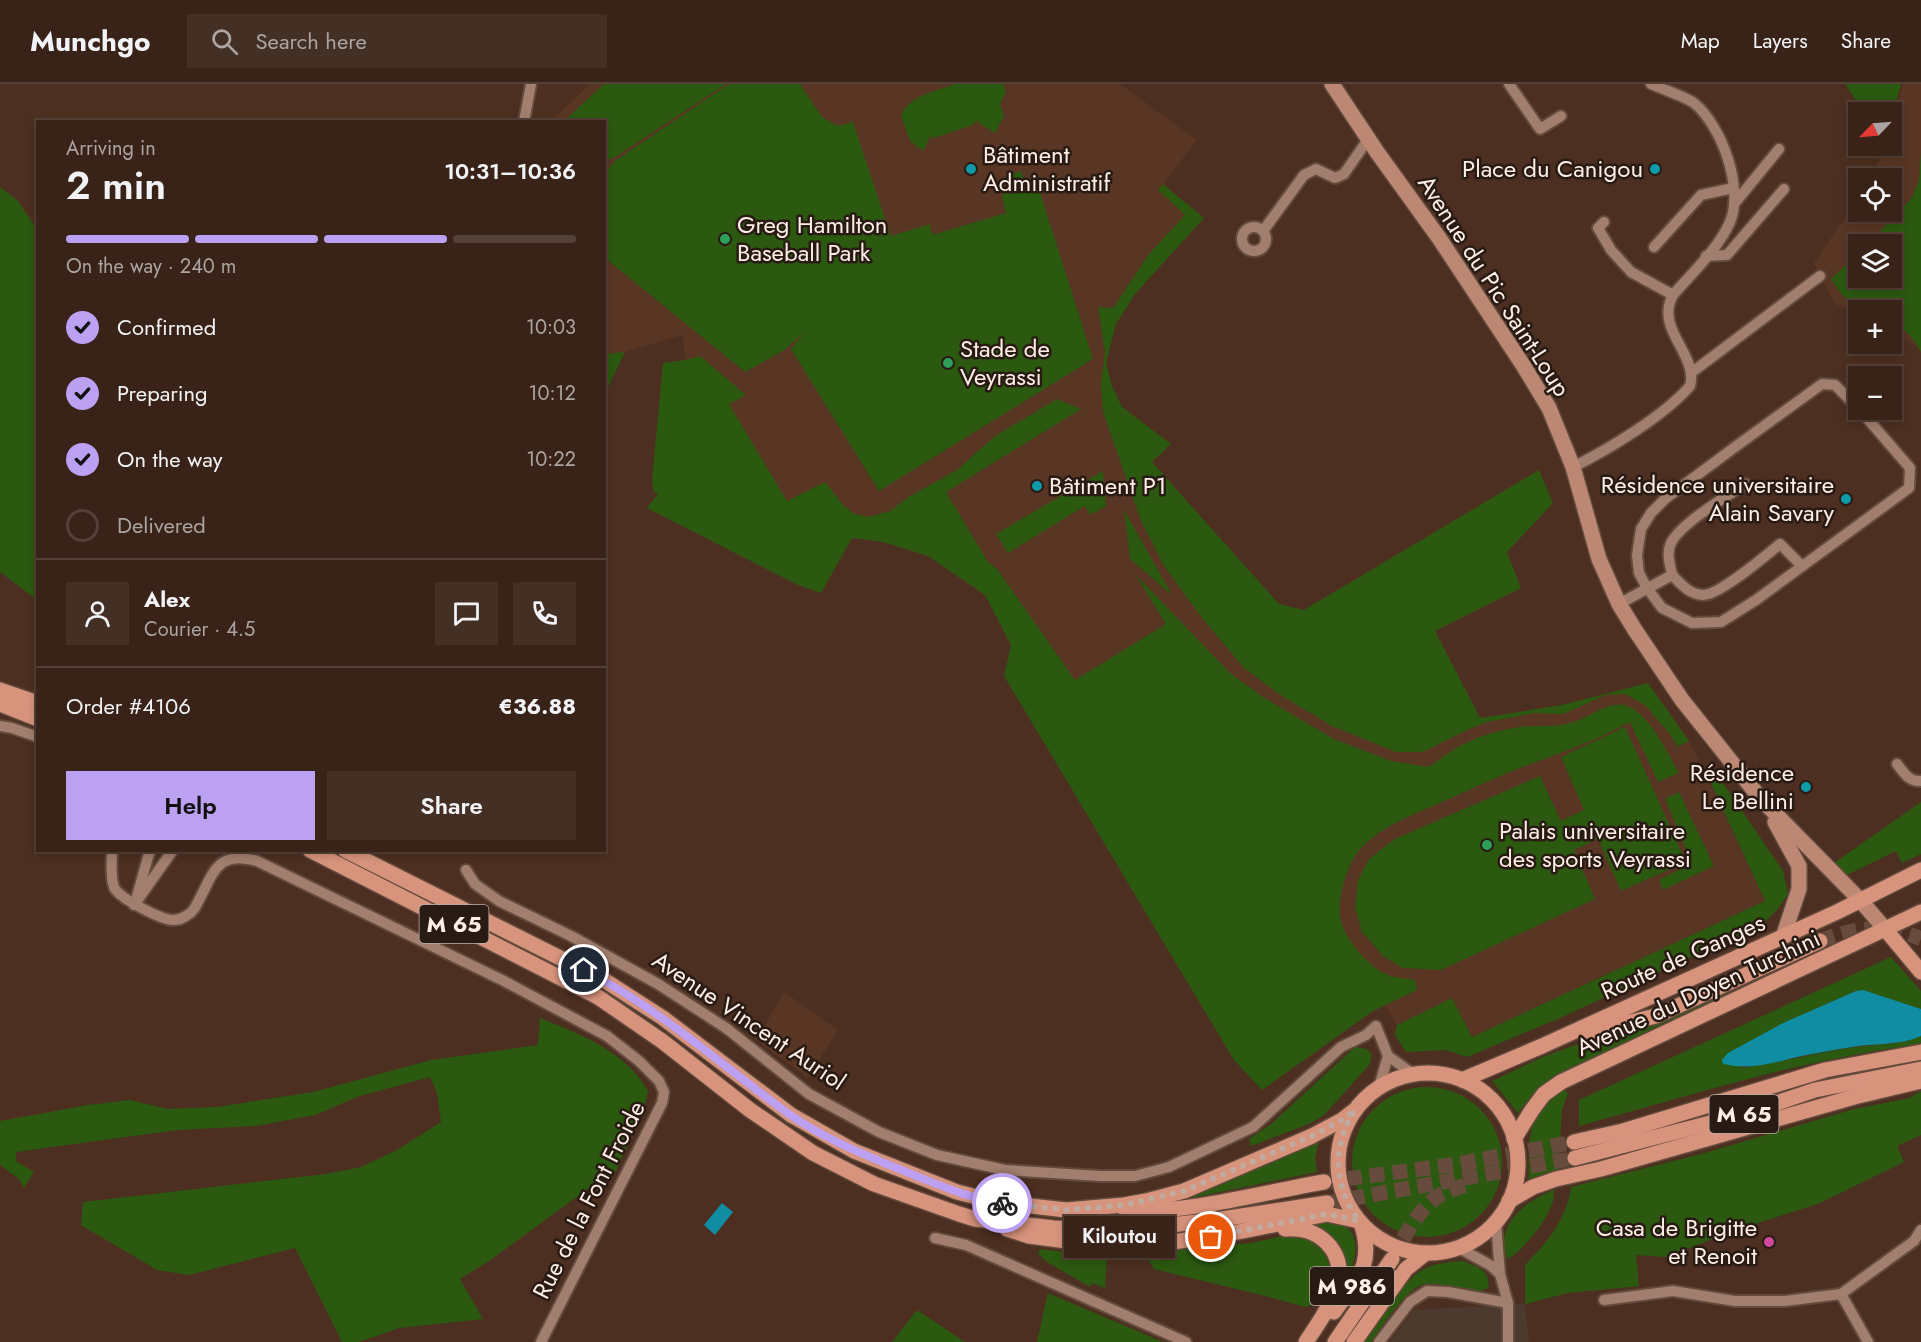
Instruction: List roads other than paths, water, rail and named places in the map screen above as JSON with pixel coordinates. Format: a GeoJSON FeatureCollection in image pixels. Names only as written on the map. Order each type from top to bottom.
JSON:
{"type":"FeatureCollection","features":[{"type":"Feature","properties":{"kind":"main road","name":"Avenue du Pic Saint-Loup"},"geometry":{"type":"LineString","coordinates":[[1332,84],[1438,238],[1549,408],[1573,467],[1599,559],[1619,604],[1635,630],[1682,700],[1761,799],[1861,901],[1884,929]]}},
{"type":"Feature","properties":{"kind":"main road"},"geometry":{"type":"LineString","coordinates":[[0,690],[36,702]]}},
{"type":"Feature","properties":{"kind":"main road"},"geometry":{"type":"LineString","coordinates":[[0,704],[36,718]]}},
{"type":"Feature","properties":{"kind":"main road","name":"Avenue du Pic Saint-Loup"},"geometry":{"type":"LineString","coordinates":[[1761,799],[1799,866],[1800,889],[1783,936]]}},
{"type":"Feature","properties":{"kind":"main road","name":"M 65"},"geometry":{"type":"LineString","coordinates":[[314,852],[598,997],[662,1041],[750,1110],[813,1153],[874,1184],[1029,1236],[1114,1245],[1145,1245],[1228,1234],[1300,1228],[1316,1234],[1334,1251],[1340,1268],[1338,1287],[1306,1342]]}},
{"type":"Feature","properties":{"kind":"main road","name":"Avenue Vincent Auriol"},"geometry":{"type":"LineString","coordinates":[[349,852],[604,980],[663,1018],[791,1115],[854,1151],[957,1192],[997,1202],[1066,1210]]}},
{"type":"Feature","properties":{"kind":"main road","name":"Route de Ganges"},"geometry":{"type":"LineString","coordinates":[[1462,1080],[1861,901],[1921,870]]}},
{"type":"Feature","properties":{"kind":"main road","name":"Avenue du Doyen Turchini"},"geometry":{"type":"LineString","coordinates":[[1514,1139],[1544,1094],[1561,1082],[1921,912]]}},
{"type":"Feature","properties":{"kind":"main road"},"geometry":{"type":"LineString","coordinates":[[1884,929],[1921,972]]}},
{"type":"Feature","properties":{"kind":"main road"},"geometry":{"type":"LineString","coordinates":[[1557,1039],[1656,1016],[1820,941]]}},
{"type":"Feature","properties":{"kind":"main road","name":"M 65"},"geometry":{"type":"LineString","coordinates":[[1574,1142],[1623,1131],[1824,1070],[1921,1052]]}},
{"type":"Feature","properties":{"kind":"main road","name":"M 65"},"geometry":{"type":"LineString","coordinates":[[1575,1158],[1741,1115],[1815,1090],[1921,1070]]}},
{"type":"Feature","properties":{"kind":"main road"},"geometry":{"type":"LineString","coordinates":[[1429,1073],[1462,1080],[1480,1090],[1495,1103],[1507,1120],[1514,1139],[1517,1170],[1515,1186],[1509,1201],[1496,1222],[1479,1237],[1459,1248],[1426,1253],[1394,1246],[1375,1236],[1360,1222],[1346,1201],[1338,1170],[1341,1139],[1362,1101],[1379,1087],[1401,1077],[1429,1073]]}},
{"type":"Feature","properties":{"kind":"main road"},"geometry":{"type":"LineString","coordinates":[[1509,1201],[1556,1179],[1612,1166],[1854,1097],[1921,1081]]}},
{"type":"Feature","properties":{"kind":"main road","name":"M 65"},"geometry":{"type":"LineString","coordinates":[[1066,1210],[1124,1205],[1184,1191],[1312,1136],[1342,1120],[1355,1110]]}},
{"type":"Feature","properties":{"kind":"main road","name":"M 65"},"geometry":{"type":"LineString","coordinates":[[1066,1210],[1151,1212],[1324,1182]]}},
{"type":"Feature","properties":{"kind":"main road","name":"M 65"},"geometry":{"type":"LineString","coordinates":[[975,1219],[1054,1228],[1135,1229],[1215,1220],[1327,1203]]}},
{"type":"Feature","properties":{"kind":"main road","name":"M 65"},"geometry":{"type":"LineString","coordinates":[[1228,1234],[1327,1214],[1360,1222]]}},
{"type":"Feature","properties":{"kind":"main road","name":"M 986"},"geometry":{"type":"LineString","coordinates":[[1313,1342],[1364,1267],[1366,1242],[1360,1222]]}},
{"type":"Feature","properties":{"kind":"main road","name":"M 986"},"geometry":{"type":"LineString","coordinates":[[1354,1342],[1406,1269],[1426,1253]]}},
{"type":"Feature","properties":{"kind":"main road"},"geometry":{"type":"LineString","coordinates":[[1335,1342],[1392,1259]]}},
{"type":"Feature","properties":{"kind":"street"},"geometry":{"type":"LineString","coordinates":[[524,120],[531,84]]}},
{"type":"Feature","properties":{"kind":"street"},"geometry":{"type":"LineString","coordinates":[[1509,84],[1540,129],[1560,116]]}},
{"type":"Feature","properties":{"kind":"street"},"geometry":{"type":"LineString","coordinates":[[1573,467],[1604,451],[1668,406],[1690,386],[1691,373],[1667,315],[1669,302],[1720,238],[1730,221],[1734,204],[1726,153],[1710,122],[1693,103],[1652,84]]}},
{"type":"Feature","properties":{"kind":"street"},"geometry":{"type":"LineString","coordinates":[[1263,231],[1304,175],[1316,169],[1335,178],[1344,174],[1369,138]]}},
{"type":"Feature","properties":{"kind":"street"},"geometry":{"type":"LineString","coordinates":[[1734,204],[1779,149]]}},
{"type":"Feature","properties":{"kind":"street"},"geometry":{"type":"LineString","coordinates":[[1654,247],[1701,195],[1733,188]]}},
{"type":"Feature","properties":{"kind":"street"},"geometry":{"type":"LineString","coordinates":[[1706,256],[1727,255],[1784,189]]}},
{"type":"Feature","properties":{"kind":"street"},"geometry":{"type":"LineString","coordinates":[[1604,222],[1598,228],[1611,250],[1630,272],[1673,295]]}},
{"type":"Feature","properties":{"kind":"street"},"geometry":{"type":"LineString","coordinates":[[1691,373],[1820,276]]}},
{"type":"Feature","properties":{"kind":"street"},"geometry":{"type":"LineString","coordinates":[[1848,398],[1835,385],[1822,384],[1665,499],[1651,513],[1641,529],[1637,555],[1639,573],[1662,608],[1692,623],[1721,622],[1756,600],[1909,488],[1910,468],[1869,420]]}},
{"type":"Feature","properties":{"kind":"street"},"geometry":{"type":"LineString","coordinates":[[1744,484],[1682,529],[1671,543],[1668,557],[1672,575],[1687,590],[1704,595],[1725,586],[1780,544],[1802,566]]}},
{"type":"Feature","properties":{"kind":"street"},"geometry":{"type":"LineString","coordinates":[[1619,604],[1672,575]]}},
{"type":"Feature","properties":{"kind":"street"},"geometry":{"type":"LineString","coordinates":[[0,726],[36,736]]}},
{"type":"Feature","properties":{"kind":"street"},"geometry":{"type":"LineString","coordinates":[[1897,764],[1907,777],[1913,781],[1921,781]]}},
{"type":"Feature","properties":{"kind":"street"},"geometry":{"type":"LineString","coordinates":[[112,852],[114,889],[120,896],[134,904]]}},
{"type":"Feature","properties":{"kind":"street"},"geometry":{"type":"LineString","coordinates":[[134,904],[149,852]]}},
{"type":"Feature","properties":{"kind":"street"},"geometry":{"type":"LineString","coordinates":[[134,904],[172,852]]}},
{"type":"Feature","properties":{"kind":"street","name":"Rue de la Font Froide"},"geometry":{"type":"LineString","coordinates":[[134,904],[167,919],[175,920],[195,909],[214,871],[223,863],[231,858],[243,857],[257,861],[494,975],[590,1026],[639,1061],[659,1081],[663,1092],[662,1103],[541,1342]]}},
{"type":"Feature","properties":{"kind":"street","name":"Avenue Vincent Auriol"},"geometry":{"type":"LineString","coordinates":[[466,870],[475,884],[492,897],[571,936],[658,984],[726,1028],[809,1094],[879,1132],[937,1155],[993,1167],[1100,1176],[1135,1176],[1170,1167],[1253,1127],[1341,1047],[1366,1035],[1376,1026],[1388,1056]]}},
{"type":"Feature","properties":{"kind":"street"},"geometry":{"type":"LineString","coordinates":[[1379,1087],[1388,1056],[1413,1074]]}},
{"type":"Feature","properties":{"kind":"street"},"geometry":{"type":"LineString","coordinates":[[1496,1222],[1500,1274],[1508,1303],[1508,1342]]}},
{"type":"Feature","properties":{"kind":"street"},"geometry":{"type":"LineString","coordinates":[[1604,1300],[1673,1291],[1735,1301],[1785,1301],[1841,1294],[1914,1241],[1921,1230]]}},
{"type":"Feature","properties":{"kind":"street"},"geometry":{"type":"LineString","coordinates":[[935,1238],[966,1245],[1186,1342]]}},
{"type":"Feature","properties":{"kind":"street"},"geometry":{"type":"LineString","coordinates":[[1459,1248],[1490,1265],[1500,1274]]}},
{"type":"Feature","properties":{"kind":"street"},"geometry":{"type":"LineString","coordinates":[[1379,1342],[1410,1302],[1427,1291],[1508,1303]]}},
{"type":"Feature","properties":{"kind":"street"},"geometry":{"type":"LineString","coordinates":[[1841,1294],[1868,1342]]}},
{"type":"Feature","properties":{"kind":"water"},"geometry":{"type":"Polygon","coordinates":[[[1863,990],[1921,1009],[1921,1036],[1887,1044],[1838,1049],[1760,1065],[1723,1064],[1722,1060],[1728,1053],[1783,1023],[1863,990]]]}},
{"type":"Feature","properties":{"kind":"water"},"geometry":{"type":"Polygon","coordinates":[[[722,1203],[733,1212],[715,1235],[704,1225],[722,1203]]]}},
{"type":"Feature","properties":{"kind":"tunnel"},"geometry":{"type":"LineString","coordinates":[[1820,941],[1858,930],[1870,929],[1895,931],[1921,939]]}},
{"type":"Feature","properties":{"kind":"tunnel"},"geometry":{"type":"LineString","coordinates":[[1324,1182],[1458,1164],[1574,1142]]}},
{"type":"Feature","properties":{"kind":"tunnel"},"geometry":{"type":"LineString","coordinates":[[1327,1203],[1575,1158]]}},
{"type":"Feature","properties":{"kind":"tunnel"},"geometry":{"type":"LineString","coordinates":[[1392,1259],[1412,1224],[1432,1201],[1440,1195],[1471,1183]]}},
{"type":"Feature","properties":{"kind":"place","name":"Bâtiment Administratif"},"geometry":{"type":"Point","coordinates":[971,169]}},
{"type":"Feature","properties":{"kind":"place","name":"Place du Canigou"},"geometry":{"type":"Point","coordinates":[1655,169]}},
{"type":"Feature","properties":{"kind":"place","name":"Greg Hamilton Baseball Park"},"geometry":{"type":"Point","coordinates":[725,239]}},
{"type":"Feature","properties":{"kind":"place","name":"Stade de Veyrassi"},"geometry":{"type":"Point","coordinates":[948,363]}},
{"type":"Feature","properties":{"kind":"place","name":"Bâtiment P1"},"geometry":{"type":"Point","coordinates":[1037,486]}},
{"type":"Feature","properties":{"kind":"place","name":"Résidence universitaire Alain Savary"},"geometry":{"type":"Point","coordinates":[1846,499]}},
{"type":"Feature","properties":{"kind":"place","name":"Résidence Le Bellini"},"geometry":{"type":"Point","coordinates":[1806,787]}},
{"type":"Feature","properties":{"kind":"place","name":"Palais universitaire des sports Veyrassi"},"geometry":{"type":"Point","coordinates":[1487,845]}},
{"type":"Feature","properties":{"kind":"place","name":"Kiloutou"},"geometry":{"type":"Point","coordinates":[1211,1237]}},
{"type":"Feature","properties":{"kind":"place","name":"Casa de Brigitte et Renoit"},"geometry":{"type":"Point","coordinates":[1769,1242]}}]}
